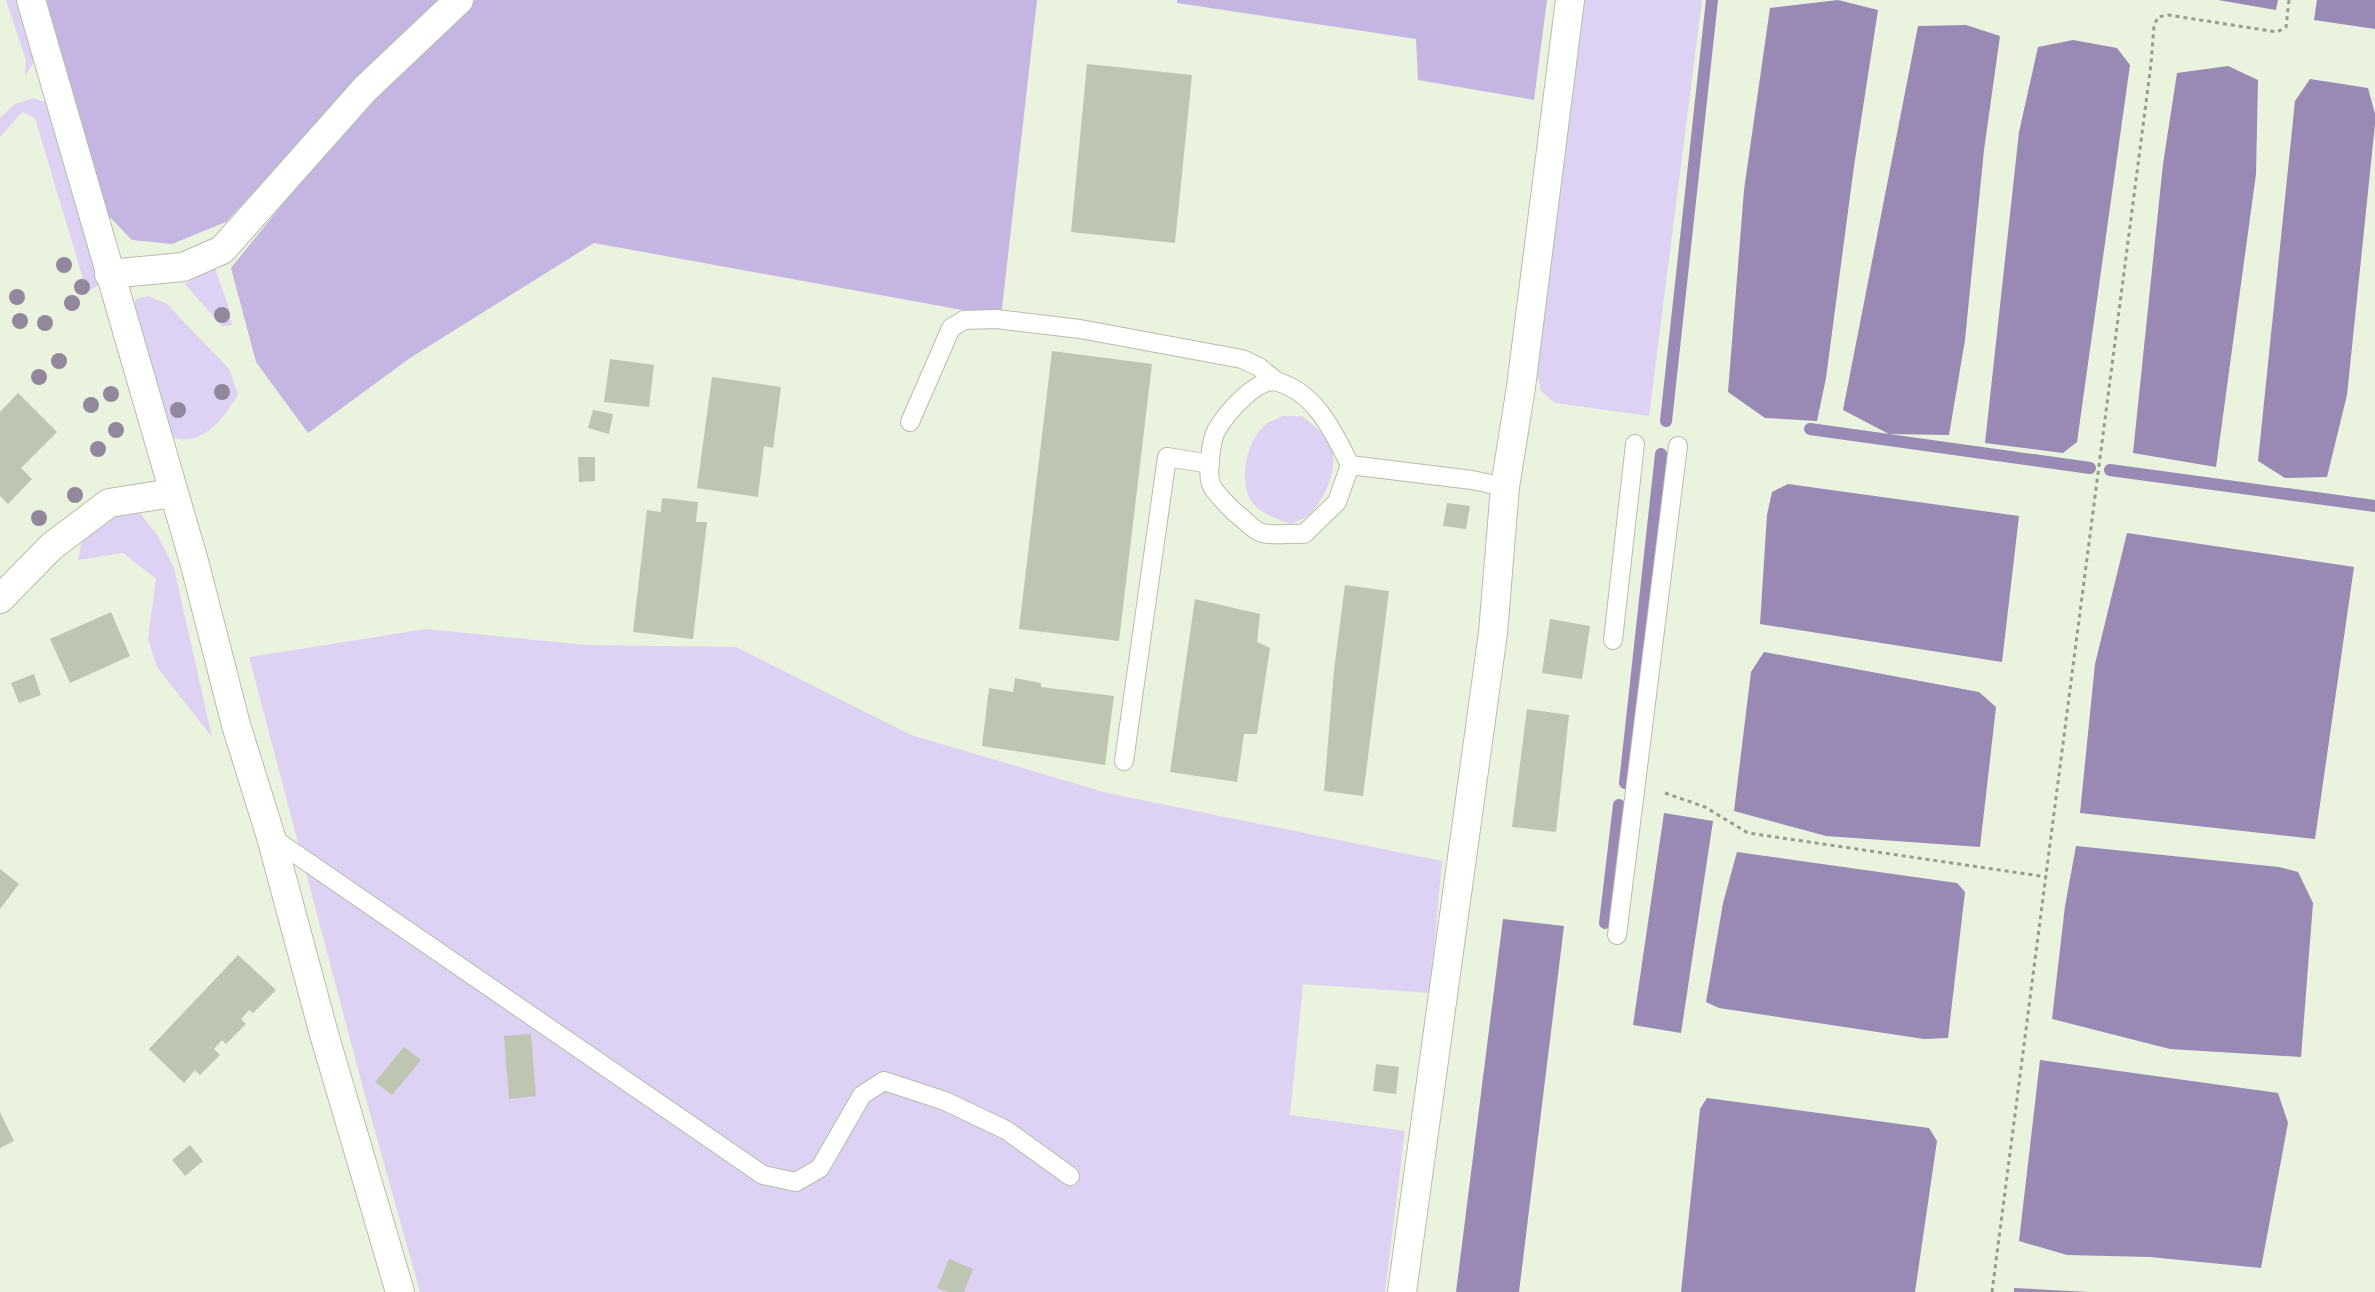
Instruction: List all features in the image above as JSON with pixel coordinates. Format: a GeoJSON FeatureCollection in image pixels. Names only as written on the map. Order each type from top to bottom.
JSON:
{"type":"FeatureCollection","features":[{"type":"Feature","properties":{"kind":"street"},"geometry":{"type":"LineString","coordinates":[[31,0],[194,565],[236,725],[271,837],[324,1034],[400,1292]]}},
{"type":"Feature","properties":{"kind":"street"},"geometry":{"type":"LineString","coordinates":[[109,274],[183,267],[222,250],[365,89],[459,0]]}},
{"type":"Feature","properties":{"kind":"street"},"geometry":{"type":"LineString","coordinates":[[1402,1292],[1493,633],[1505,487],[1521,387],[1570,0]]}},
{"type":"Feature","properties":{"kind":"street"},"geometry":{"type":"LineString","coordinates":[[0,599],[52,546],[109,503],[172,493]]}},
{"type":"Feature","properties":{"kind":"lane"},"geometry":{"type":"LineString","coordinates":[[910,422],[952,328],[964,320],[996,320],[1080,328],[1242,359],[1259,367],[1276,381],[1292,388],[1312,403],[1330,426],[1350,465],[1337,502],[1304,534],[1261,533],[1235,512],[1211,484],[1210,464],[1216,432],[1237,404],[1257,385],[1276,381]]}},
{"type":"Feature","properties":{"kind":"lane"},"geometry":{"type":"LineString","coordinates":[[1613,640],[1635,444]]}},
{"type":"Feature","properties":{"kind":"lane"},"geometry":{"type":"LineString","coordinates":[[1617,935],[1678,446]]}},
{"type":"Feature","properties":{"kind":"lane"},"geometry":{"type":"LineString","coordinates":[[1124,761],[1167,457],[1210,464]]}},
{"type":"Feature","properties":{"kind":"lane"},"geometry":{"type":"LineString","coordinates":[[1350,465],[1472,480],[1505,487]]}},
{"type":"Feature","properties":{"kind":"lane"},"geometry":{"type":"LineString","coordinates":[[271,837],[762,1174],[796,1182],[820,1168],[862,1094],[884,1081],[945,1101],[1006,1130],[1070,1176]]}},
{"type":"Feature","properties":{"kind":"path"},"geometry":{"type":"LineString","coordinates":[[1992,1292],[2047,877],[2151,64],[2154,26],[2158,17],[2168,15],[2277,32],[2286,27],[2290,0]]}},
{"type":"Feature","properties":{"kind":"path"},"geometry":{"type":"LineString","coordinates":[[1658,790],[1705,807],[1748,833],[2047,877]]}},
{"type":"Feature","properties":{"kind":"shaded area"},"geometry":{"type":"Polygon","coordinates":[[[6,0],[22,0],[35,61],[25,75],[26,60],[6,0]]]}},
{"type":"Feature","properties":{"kind":"shaded area"},"geometry":{"type":"Polygon","coordinates":[[[44,0],[443,0],[346,92],[226,222],[172,244],[132,240],[98,205],[44,0]]]}},
{"type":"Feature","properties":{"kind":"shaded area"},"geometry":{"type":"Polygon","coordinates":[[[475,0],[1037,0],[1001,317],[594,243],[410,358],[308,433],[256,362],[231,268],[347,124],[475,0]]]}},
{"type":"Feature","properties":{"kind":"shaded area"},"geometry":{"type":"Polygon","coordinates":[[[1177,0],[1547,0],[1534,100],[1418,80],[1416,39],[1177,3],[1177,0]]]}},
{"type":"Feature","properties":{"kind":"shaded area"},"geometry":{"type":"Polygon","coordinates":[[[1578,0],[1702,0],[1649,416],[1555,403],[1541,391],[1537,373],[1578,0]]]}},
{"type":"Feature","properties":{"kind":"shaded area"},"geometry":{"type":"Polygon","coordinates":[[[1838,0],[1878,10],[1854,166],[1826,378],[1817,421],[1765,418],[1728,392],[1744,190],[1770,8],[1838,0]]]}},
{"type":"Feature","properties":{"kind":"shaded area"},"geometry":{"type":"Polygon","coordinates":[[[2218,0],[2278,0],[2276,10],[2218,0]]]}},
{"type":"Feature","properties":{"kind":"shaded area"},"geometry":{"type":"Polygon","coordinates":[[[2317,0],[2375,0],[2375,29],[2314,20],[2317,0]]]}},
{"type":"Feature","properties":{"kind":"shaded area"},"geometry":{"type":"Polygon","coordinates":[[[1966,25],[2000,36],[1984,150],[1965,340],[1949,435],[1889,434],[1843,410],[1918,26],[1966,25]]]}},
{"type":"Feature","properties":{"kind":"shaded area"},"geometry":{"type":"Polygon","coordinates":[[[2073,40],[2117,48],[2130,65],[2077,442],[2063,453],[1985,443],[2019,132],[2038,47],[2073,40]]]}},
{"type":"Feature","properties":{"kind":"shaded area"},"geometry":{"type":"Polygon","coordinates":[[[2228,66],[2258,80],[2256,174],[2216,467],[2133,453],[2163,164],[2177,73],[2228,66]]]}},
{"type":"Feature","properties":{"kind":"shaded area"},"geometry":{"type":"Polygon","coordinates":[[[2310,79],[2368,88],[2375,114],[2375,124],[2347,395],[2327,477],[2285,478],[2258,461],[2295,101],[2310,79]]]}},
{"type":"Feature","properties":{"kind":"shaded area"},"geometry":{"type":"Polygon","coordinates":[[[34,98],[47,103],[102,283],[87,292],[35,118],[22,112],[0,137],[0,118],[15,104],[34,98]]]}},
{"type":"Feature","properties":{"kind":"shaded area"},"geometry":{"type":"Polygon","coordinates":[[[214,265],[228,305],[232,325],[222,326],[185,284],[214,265]]]}},
{"type":"Feature","properties":{"kind":"shaded area"},"geometry":{"type":"Polygon","coordinates":[[[148,296],[167,304],[229,369],[238,394],[210,430],[191,439],[168,436],[132,310],[136,299],[148,296]]]}},
{"type":"Feature","properties":{"kind":"shaded area"},"geometry":{"type":"Polygon","coordinates":[[[1283,416],[1302,416],[1326,438],[1333,455],[1332,473],[1326,491],[1309,515],[1291,524],[1273,517],[1256,507],[1249,497],[1245,478],[1247,456],[1256,436],[1269,422],[1283,416]]]}},
{"type":"Feature","properties":{"kind":"shaded area"},"geometry":{"type":"Polygon","coordinates":[[[1788,484],[2019,516],[2002,662],[1760,624],[1767,515],[1772,492],[1788,484]]]}},
{"type":"Feature","properties":{"kind":"shaded area"},"geometry":{"type":"Polygon","coordinates":[[[135,507],[158,536],[174,568],[212,737],[157,667],[148,639],[156,579],[123,553],[78,560],[82,540],[116,514],[135,507]]]}},
{"type":"Feature","properties":{"kind":"shaded area"},"geometry":{"type":"Polygon","coordinates":[[[2127,533],[2354,567],[2315,839],[2080,813],[2095,664],[2127,533]]]}},
{"type":"Feature","properties":{"kind":"shaded area"},"geometry":{"type":"Polygon","coordinates":[[[426,629],[585,645],[736,647],[911,735],[1107,793],[1442,861],[1430,993],[1303,984],[1290,1115],[1405,1131],[1385,1292],[420,1292],[364,1092],[249,657],[426,629]]]}},
{"type":"Feature","properties":{"kind":"shaded area"},"geometry":{"type":"Polygon","coordinates":[[[1764,652],[1979,692],[1996,707],[1980,847],[1826,836],[1734,811],[1751,672],[1764,652]]]}},
{"type":"Feature","properties":{"kind":"shaded area"},"geometry":{"type":"Polygon","coordinates":[[[1664,813],[1713,821],[1681,1033],[1633,1025],[1664,813]]]}},
{"type":"Feature","properties":{"kind":"shaded area"},"geometry":{"type":"Polygon","coordinates":[[[2076,846],[2279,867],[2298,872],[2313,903],[2301,1057],[2170,1049],[2052,1019],[2065,906],[2076,846]]]}},
{"type":"Feature","properties":{"kind":"shaded area"},"geometry":{"type":"Polygon","coordinates":[[[1737,852],[1957,883],[1965,892],[1948,1038],[1924,1039],[1719,1008],[1706,1002],[1723,903],[1737,852]]]}},
{"type":"Feature","properties":{"kind":"shaded area"},"geometry":{"type":"Polygon","coordinates":[[[1503,919],[1564,926],[1519,1292],[1456,1292],[1503,919]]]}},
{"type":"Feature","properties":{"kind":"shaded area"},"geometry":{"type":"Polygon","coordinates":[[[2040,1060],[2278,1093],[2288,1123],[2261,1268],[2150,1257],[2067,1255],[2019,1241],[2040,1060]]]}},
{"type":"Feature","properties":{"kind":"shaded area"},"geometry":{"type":"Polygon","coordinates":[[[1707,1098],[1929,1128],[1937,1141],[1915,1292],[1681,1292],[1700,1109],[1707,1098]]]}},
{"type":"Feature","properties":{"kind":"shaded area"},"geometry":{"type":"Polygon","coordinates":[[[2014,1288],[2088,1292],[2014,1292],[2014,1288]]]}},
{"type":"Feature","properties":{"kind":"building"},"geometry":{"type":"Polygon","coordinates":[[[1087,64],[1192,75],[1175,243],[1071,232],[1087,64]]]}},
{"type":"Feature","properties":{"kind":"building"},"geometry":{"type":"Polygon","coordinates":[[[1052,351],[1152,364],[1119,641],[1019,629],[1052,351]]]}},
{"type":"Feature","properties":{"kind":"building"},"geometry":{"type":"Polygon","coordinates":[[[610,359],[654,365],[649,407],[604,402],[610,359]]]}},
{"type":"Feature","properties":{"kind":"building"},"geometry":{"type":"Polygon","coordinates":[[[712,377],[781,387],[773,448],[764,446],[758,497],[697,488],[712,377]]]}},
{"type":"Feature","properties":{"kind":"building"},"geometry":{"type":"Polygon","coordinates":[[[18,393],[57,432],[21,468],[32,479],[8,504],[0,496],[0,412],[18,393]]]}},
{"type":"Feature","properties":{"kind":"building"},"geometry":{"type":"Polygon","coordinates":[[[593,410],[613,414],[609,434],[588,428],[593,410]]]}},
{"type":"Feature","properties":{"kind":"building"},"geometry":{"type":"Polygon","coordinates":[[[578,457],[595,457],[595,481],[579,482],[578,457]]]}},
{"type":"Feature","properties":{"kind":"building"},"geometry":{"type":"Polygon","coordinates":[[[662,498],[698,502],[696,522],[707,522],[693,639],[633,632],[647,510],[661,512],[662,498]]]}},
{"type":"Feature","properties":{"kind":"building"},"geometry":{"type":"Polygon","coordinates":[[[1447,503],[1470,506],[1466,529],[1443,526],[1447,503]]]}},
{"type":"Feature","properties":{"kind":"building"},"geometry":{"type":"Polygon","coordinates":[[[1345,585],[1389,591],[1363,796],[1324,791],[1334,670],[1345,585]]]}},
{"type":"Feature","properties":{"kind":"building"},"geometry":{"type":"Polygon","coordinates":[[[1195,599],[1260,614],[1257,642],[1270,648],[1257,734],[1244,734],[1237,782],[1170,772],[1195,599]]]}},
{"type":"Feature","properties":{"kind":"building"},"geometry":{"type":"Polygon","coordinates":[[[111,612],[130,656],[70,683],[50,639],[111,612]]]}},
{"type":"Feature","properties":{"kind":"building"},"geometry":{"type":"Polygon","coordinates":[[[1550,619],[1590,626],[1582,679],[1542,673],[1550,619]]]}},
{"type":"Feature","properties":{"kind":"building"},"geometry":{"type":"Polygon","coordinates":[[[34,674],[41,695],[19,703],[11,683],[34,674]]]}},
{"type":"Feature","properties":{"kind":"building"},"geometry":{"type":"Polygon","coordinates":[[[1015,678],[1041,683],[1041,687],[1114,696],[1105,765],[982,746],[989,688],[1013,692],[1015,678]]]}},
{"type":"Feature","properties":{"kind":"building"},"geometry":{"type":"Polygon","coordinates":[[[1527,709],[1569,715],[1556,832],[1512,827],[1527,709]]]}},
{"type":"Feature","properties":{"kind":"building"},"geometry":{"type":"Polygon","coordinates":[[[0,869],[19,884],[0,909],[0,869]]]}},
{"type":"Feature","properties":{"kind":"building"},"geometry":{"type":"Polygon","coordinates":[[[238,955],[276,990],[253,1013],[249,1010],[241,1019],[246,1024],[226,1044],[222,1040],[214,1049],[220,1055],[200,1075],[195,1070],[184,1083],[149,1049],[238,955]]]}},
{"type":"Feature","properties":{"kind":"building"},"geometry":{"type":"Polygon","coordinates":[[[531,1034],[536,1096],[509,1099],[504,1036],[531,1034]]]}},
{"type":"Feature","properties":{"kind":"building"},"geometry":{"type":"Polygon","coordinates":[[[404,1047],[421,1060],[392,1095],[375,1082],[404,1047]]]}},
{"type":"Feature","properties":{"kind":"building"},"geometry":{"type":"Polygon","coordinates":[[[1376,1064],[1399,1067],[1396,1094],[1373,1091],[1376,1064]]]}},
{"type":"Feature","properties":{"kind":"building"},"geometry":{"type":"Polygon","coordinates":[[[0,1112],[14,1141],[0,1148],[0,1112]]]}},
{"type":"Feature","properties":{"kind":"building"},"geometry":{"type":"Polygon","coordinates":[[[190,1145],[203,1161],[185,1176],[172,1160],[190,1145]]]}},
{"type":"Feature","properties":{"kind":"building"},"geometry":{"type":"Polygon","coordinates":[[[949,1259],[973,1269],[964,1292],[948,1292],[937,1288],[949,1259]]]}},
{"type":"Feature","properties":{"kind":"waterway"},"geometry":{"type":"LineString","coordinates":[[1666,421],[1712,0]]}},
{"type":"Feature","properties":{"kind":"waterway"},"geometry":{"type":"LineString","coordinates":[[1810,429],[2090,468]]}},
{"type":"Feature","properties":{"kind":"waterway"},"geometry":{"type":"LineString","coordinates":[[1625,783],[1661,454]]}},
{"type":"Feature","properties":{"kind":"waterway"},"geometry":{"type":"LineString","coordinates":[[2110,470],[2375,506]]}},
{"type":"Feature","properties":{"kind":"waterway"},"geometry":{"type":"LineString","coordinates":[[1605,923],[1619,805]]}}]}
